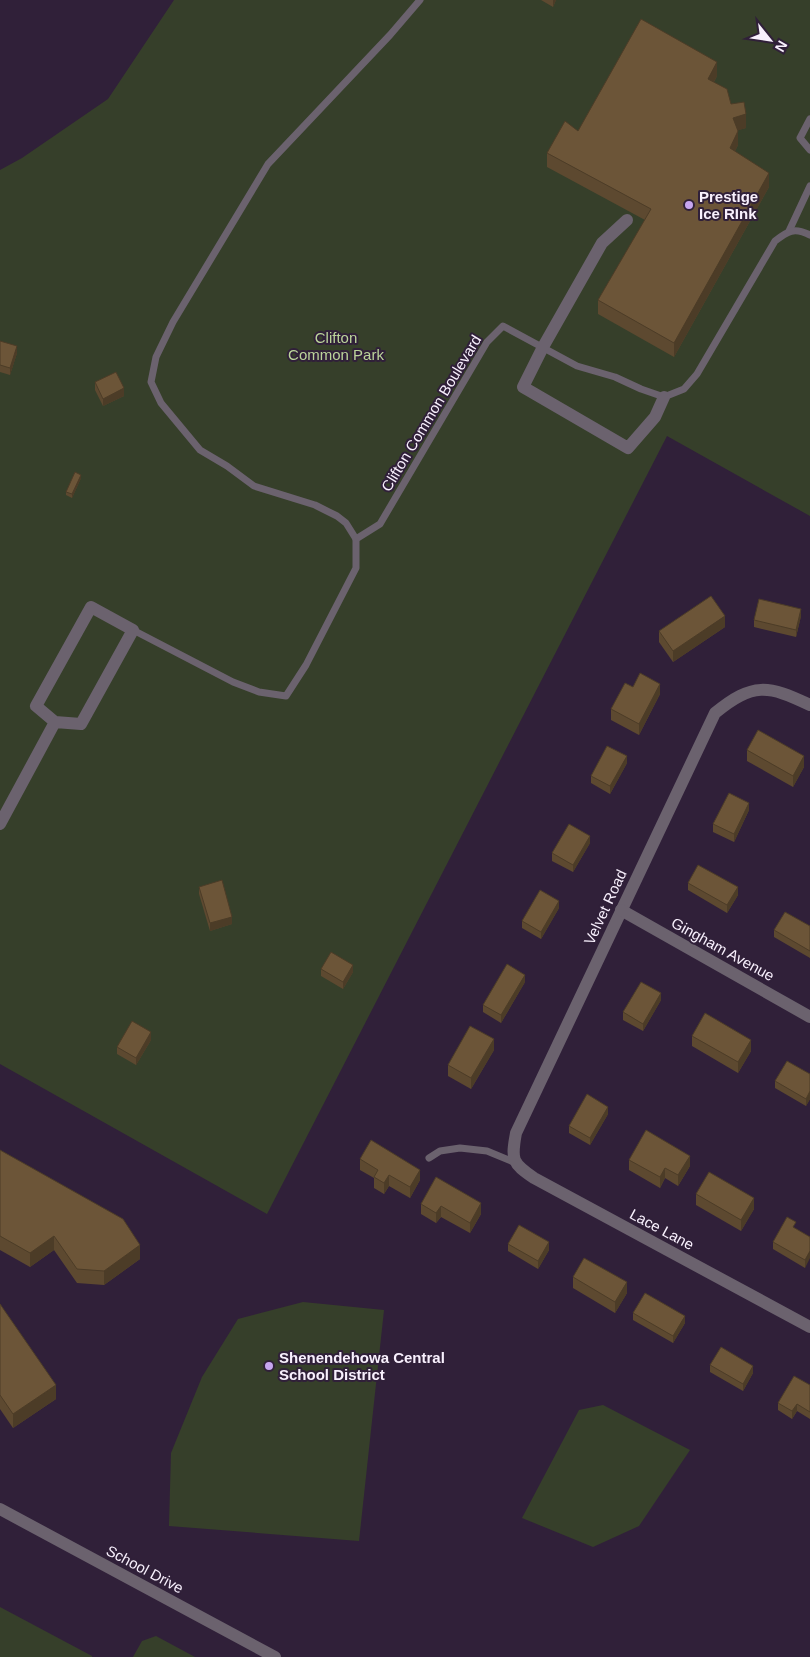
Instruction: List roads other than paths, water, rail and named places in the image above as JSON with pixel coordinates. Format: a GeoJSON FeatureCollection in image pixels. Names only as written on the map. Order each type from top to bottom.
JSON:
{"type":"FeatureCollection","features":[{"type":"Feature","properties":{"kind":"street"},"geometry":{"type":"LineString","coordinates":[[627,220],[602,244],[543,347],[523,387],[628,448],[656,417],[664,397]]}},
{"type":"Feature","properties":{"kind":"street"},"geometry":{"type":"LineString","coordinates":[[91,607],[133,630],[81,724],[55,722],[36,706],[91,607]]}},
{"type":"Feature","properties":{"kind":"street","name":"Velvet Road"},"geometry":{"type":"LineString","coordinates":[[516,1163],[513,1148],[516,1133],[715,713],[730,701],[745,693],[760,689],[793,697],[810,705]]}},
{"type":"Feature","properties":{"kind":"street"},"geometry":{"type":"LineString","coordinates":[[0,824],[55,722]]}},
{"type":"Feature","properties":{"kind":"street","name":"Gingham Avenue"},"geometry":{"type":"LineString","coordinates":[[621,910],[810,1017]]}},
{"type":"Feature","properties":{"kind":"street","name":"Lace Lane"},"geometry":{"type":"LineString","coordinates":[[516,1163],[534,1178],[810,1327]]}},
{"type":"Feature","properties":{"kind":"street","name":"School Drive"},"geometry":{"type":"LineString","coordinates":[[0,1509],[274,1657]]}},
{"type":"Feature","properties":{"kind":"lane"},"geometry":{"type":"LineString","coordinates":[[133,630],[233,682],[259,692],[286,696],[306,665],[356,568],[356,539],[346,523],[337,516],[315,505],[254,486],[227,466],[200,450],[161,403],[151,382],[156,357],[173,322],[268,164],[390,35],[420,0]]}},
{"type":"Feature","properties":{"kind":"lane"},"geometry":{"type":"LineString","coordinates":[[810,119],[800,138],[810,150]]}},
{"type":"Feature","properties":{"kind":"lane"},"geometry":{"type":"LineString","coordinates":[[664,397],[684,389],[697,374],[775,241],[789,231],[810,186]]}},
{"type":"Feature","properties":{"kind":"lane"},"geometry":{"type":"LineString","coordinates":[[789,231],[802,231],[810,235]]}},
{"type":"Feature","properties":{"kind":"lane","name":"Clifton Common Boulevard"},"geometry":{"type":"LineString","coordinates":[[356,539],[380,524],[487,342],[503,326],[578,366],[615,377],[664,397]]}},
{"type":"Feature","properties":{"kind":"lane"},"geometry":{"type":"LineString","coordinates":[[429,1158],[440,1151],[460,1148],[487,1151],[516,1163]]}},
{"type":"Feature","properties":{"kind":"place","name":"Prestige Ice RInk"},"geometry":{"type":"Point","coordinates":[689,205]}},
{"type":"Feature","properties":{"kind":"place","name":"Shenendehowa Central School District"},"geometry":{"type":"Point","coordinates":[269,1366]}},
{"type":"Feature","properties":{"kind":"park label","name":"Clifton Common Park"},"geometry":{"type":"Point","coordinates":[336,346]}}]}
